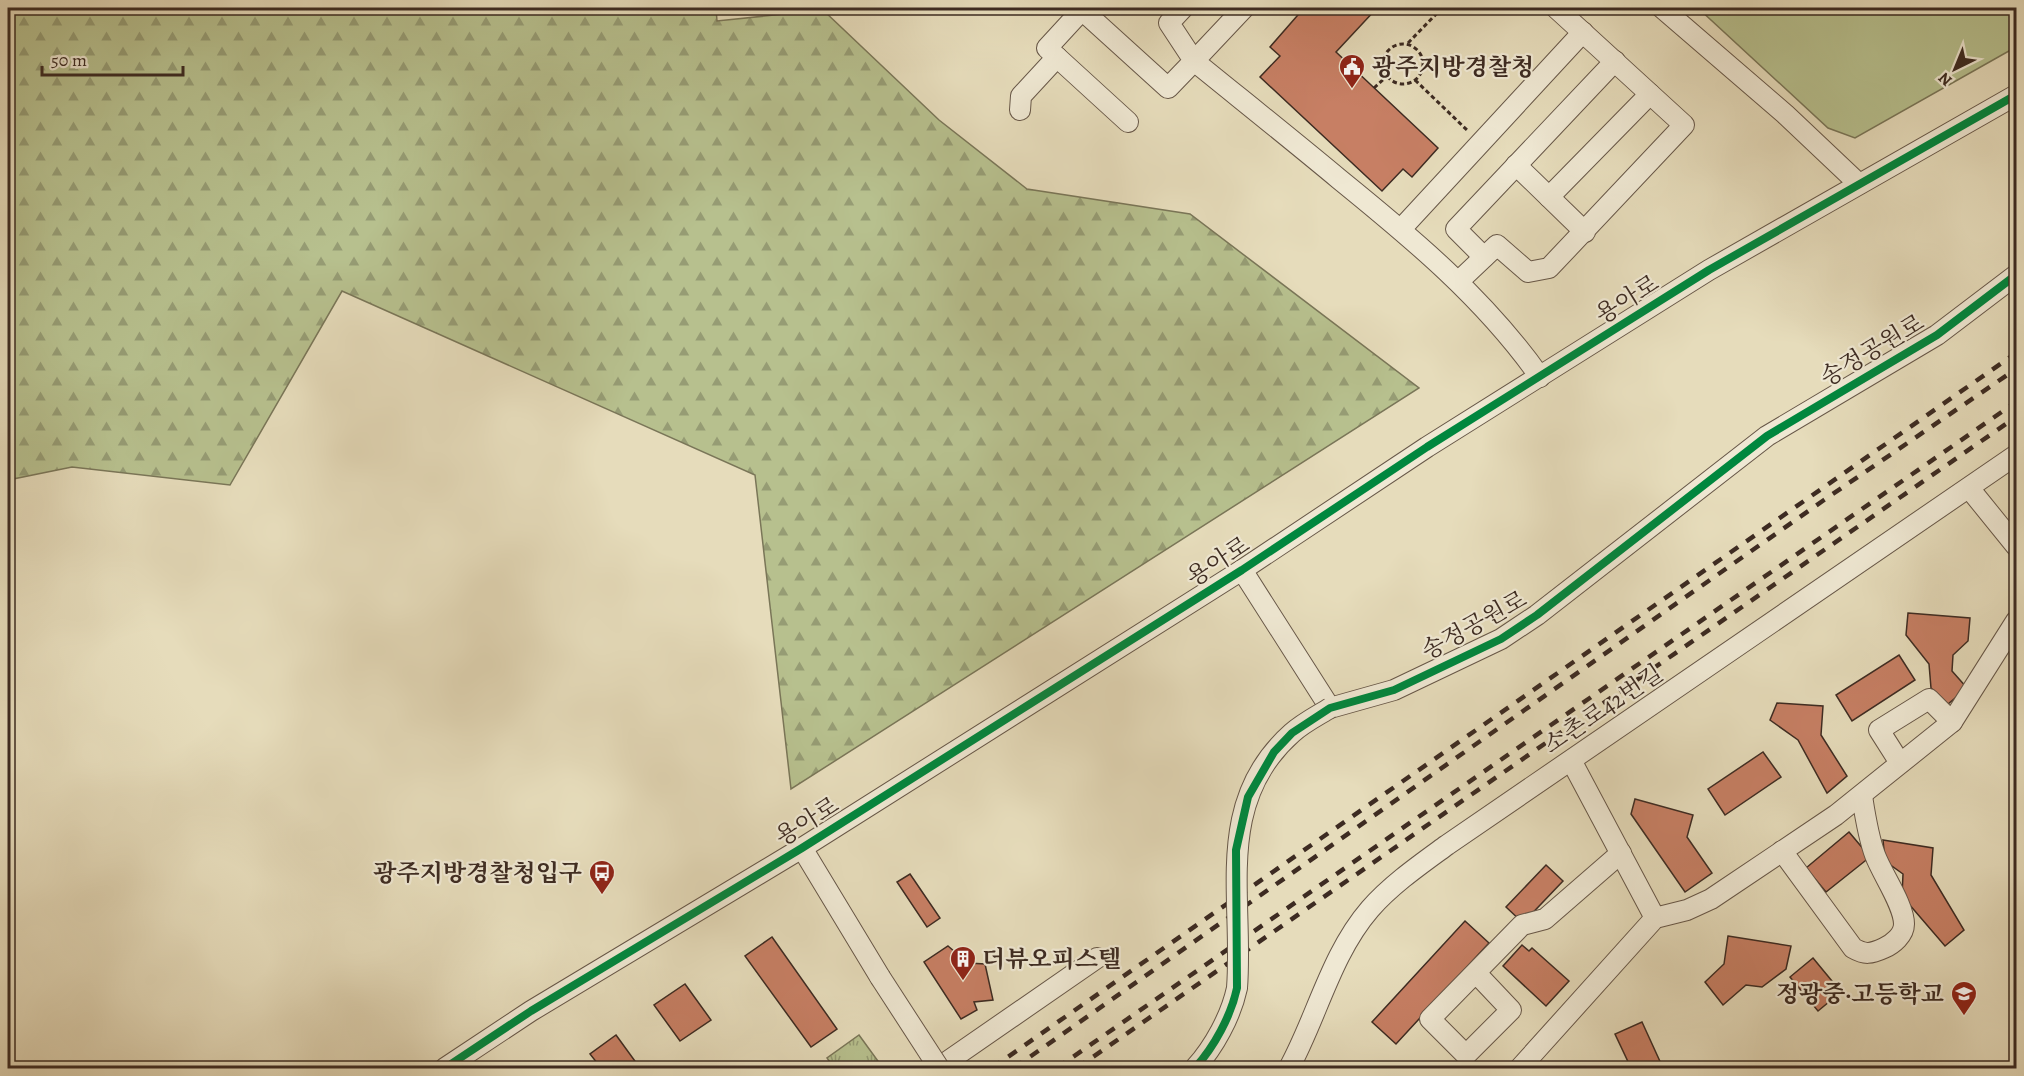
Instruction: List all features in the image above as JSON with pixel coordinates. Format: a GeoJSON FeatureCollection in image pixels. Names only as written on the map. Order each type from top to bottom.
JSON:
{"type":"FeatureCollection","features":[{"type":"Feature","properties":{"kind":"street"},"geometry":{"type":"LineString","coordinates":[[1183,8],[1169,23],[1194,61],[1401,229],[1459,281],[1512,337],[1540,377]]}},
{"type":"Feature","properties":{"kind":"street"},"geometry":{"type":"LineString","coordinates":[[1128,122],[1047,48],[1082,10],[1168,88],[1244,8]]}},
{"type":"Feature","properties":{"kind":"street"},"geometry":{"type":"LineString","coordinates":[[1459,281],[1497,244],[1528,272],[1549,268],[1684,125],[1556,8]]}},
{"type":"Feature","properties":{"kind":"street"},"geometry":{"type":"LineString","coordinates":[[1662,8],[1785,114],[1859,184]]}},
{"type":"Feature","properties":{"kind":"street"},"geometry":{"type":"LineString","coordinates":[[1401,229],[1582,32]]}},
{"type":"Feature","properties":{"kind":"street"},"geometry":{"type":"LineString","coordinates":[[1020,110],[1021,96],[1057,57]]}},
{"type":"Feature","properties":{"kind":"street"},"geometry":{"type":"LineString","coordinates":[[1484,257],[1456,229],[1615,61]]}},
{"type":"Feature","properties":{"kind":"street"},"geometry":{"type":"LineString","coordinates":[[1549,197],[1650,94]]}},
{"type":"Feature","properties":{"kind":"street","name":"용아로"},"geometry":{"type":"LineString","coordinates":[[445,1068],[531,1011],[801,848],[1242,570],[1427,447],[1709,270],[2016,94]]}},
{"type":"Feature","properties":{"kind":"street"},"geometry":{"type":"LineString","coordinates":[[1516,165],[1585,232]]}},
{"type":"Feature","properties":{"kind":"street","name":"송정공원로"},"geometry":{"type":"LineString","coordinates":[[1195,1068],[1216,1038],[1234,1003],[1237,988],[1236,850],[1248,797],[1274,752],[1292,732],[1330,708],[1394,690],[1501,639],[1537,615],[1767,436],[1937,335],[2016,275]]}},
{"type":"Feature","properties":{"kind":"street","name":"소촌로42번길"},"geometry":{"type":"LineString","coordinates":[[1289,1068],[1311,1025],[1336,964],[1370,910],[1409,873],[1447,844],[1572,762],[2016,455]]}},
{"type":"Feature","properties":{"kind":"street"},"geometry":{"type":"LineString","coordinates":[[1970,488],[2016,546]]}},
{"type":"Feature","properties":{"kind":"street"},"geometry":{"type":"LineString","coordinates":[[1242,570],[1330,708]]}},
{"type":"Feature","properties":{"kind":"street"},"geometry":{"type":"LineString","coordinates":[[1520,1068],[1655,918],[1687,910],[1711,899],[1862,796],[1952,722],[2016,621]]}},
{"type":"Feature","properties":{"kind":"street"},"geometry":{"type":"LineString","coordinates":[[1900,763],[1879,730],[1929,699],[1952,722]]}},
{"type":"Feature","properties":{"kind":"street"},"geometry":{"type":"LineString","coordinates":[[1572,762],[1655,918]]}},
{"type":"Feature","properties":{"kind":"street"},"geometry":{"type":"LineString","coordinates":[[1782,850],[1854,948],[1863,954],[1873,953],[1887,946],[1900,936],[1904,926],[1902,914],[1875,855],[1862,796]]}},
{"type":"Feature","properties":{"kind":"street"},"geometry":{"type":"LineString","coordinates":[[801,848],[938,1068],[1097,958]]}},
{"type":"Feature","properties":{"kind":"street"},"geometry":{"type":"LineString","coordinates":[[1476,973],[1522,925],[1545,919],[1621,852]]}},
{"type":"Feature","properties":{"kind":"path"},"geometry":{"type":"LineString","coordinates":[[1407,44],[1442,8]]}},
{"type":"Feature","properties":{"kind":"path"},"geometry":{"type":"LineString","coordinates":[[1407,44],[1414,46],[1423,58],[1422,72],[1415,80],[1398,84],[1387,76],[1382,63],[1384,56],[1393,46],[1407,44]]}},
{"type":"Feature","properties":{"kind":"path"},"geometry":{"type":"LineString","coordinates":[[1374,88],[1387,76]]}},
{"type":"Feature","properties":{"kind":"path"},"geometry":{"type":"LineString","coordinates":[[1415,80],[1480,143]]}},
{"type":"Feature","properties":{"kind":"green space"},"geometry":{"type":"Polygon","coordinates":[[[8,8],[716,8],[717,21],[823,10],[939,120],[1027,189],[1190,214],[1419,388],[791,789],[755,475],[342,291],[230,485],[72,467],[8,480],[8,8]]]}},
{"type":"Feature","properties":{"kind":"green space"},"geometry":{"type":"Polygon","coordinates":[[[1698,8],[2016,8],[2016,47],[1855,138],[1828,128],[1698,8]]]}},
{"type":"Feature","properties":{"kind":"green space"},"geometry":{"type":"Polygon","coordinates":[[[859,1035],[883,1068],[834,1068],[827,1058],[859,1035]]]}},
{"type":"Feature","properties":{"kind":"building","name":"광주지방경찰청"},"geometry":{"type":"Polygon","coordinates":[[[1304,8],[1377,8],[1336,52],[1438,148],[1412,177],[1403,169],[1382,191],[1260,77],[1280,56],[1270,47],[1304,8]]]}},
{"type":"Feature","properties":{"kind":"building"},"geometry":{"type":"Polygon","coordinates":[[[1908,613],[1970,618],[1968,641],[1953,655],[1952,671],[1967,688],[1948,704],[1931,688],[1929,664],[1906,635],[1908,613]]]}},
{"type":"Feature","properties":{"kind":"building"},"geometry":{"type":"Polygon","coordinates":[[[1899,655],[1915,680],[1852,721],[1836,695],[1899,655]]]}},
{"type":"Feature","properties":{"kind":"building"},"geometry":{"type":"Polygon","coordinates":[[[1777,703],[1823,706],[1821,735],[1847,776],[1827,793],[1798,740],[1770,720],[1777,703]]]}},
{"type":"Feature","properties":{"kind":"building"},"geometry":{"type":"Polygon","coordinates":[[[1763,752],[1781,777],[1725,815],[1708,789],[1763,752]]]}},
{"type":"Feature","properties":{"kind":"building"},"geometry":{"type":"Polygon","coordinates":[[[1635,799],[1693,815],[1687,837],[1712,873],[1685,892],[1631,814],[1635,799]]]}},
{"type":"Feature","properties":{"kind":"building"},"geometry":{"type":"Polygon","coordinates":[[[1849,832],[1870,857],[1826,892],[1806,868],[1849,832]]]}},
{"type":"Feature","properties":{"kind":"building"},"geometry":{"type":"Polygon","coordinates":[[[1883,840],[1933,848],[1931,875],[1964,930],[1945,946],[1902,896],[1903,874],[1885,861],[1883,840]]]}},
{"type":"Feature","properties":{"kind":"building"},"geometry":{"type":"Polygon","coordinates":[[[1546,865],[1563,881],[1523,923],[1506,907],[1546,865]]]}},
{"type":"Feature","properties":{"kind":"building"},"geometry":{"type":"Polygon","coordinates":[[[910,874],[940,918],[927,927],[897,882],[910,874]]]}},
{"type":"Feature","properties":{"kind":"building"},"geometry":{"type":"Polygon","coordinates":[[[1465,921],[1489,943],[1396,1044],[1372,1022],[1465,921]]]}},
{"type":"Feature","properties":{"kind":"building"},"geometry":{"type":"Polygon","coordinates":[[[1728,936],[1791,946],[1786,969],[1762,987],[1746,985],[1723,1005],[1705,982],[1724,964],[1728,936]]]}},
{"type":"Feature","properties":{"kind":"building"},"geometry":{"type":"Polygon","coordinates":[[[772,937],[837,1029],[811,1047],[745,956],[772,937]]]}},
{"type":"Feature","properties":{"kind":"building"},"geometry":{"type":"Polygon","coordinates":[[[1522,945],[1529,951],[1532,948],[1569,981],[1546,1006],[1503,966],[1522,945]]]}},
{"type":"Feature","properties":{"kind":"building","name":"더뷰오피스텔"},"geometry":{"type":"Polygon","coordinates":[[[948,946],[968,963],[985,964],[993,1000],[974,1002],[977,1010],[961,1019],[924,962],[948,946]]]}},
{"type":"Feature","properties":{"kind":"building"},"geometry":{"type":"Polygon","coordinates":[[[1813,958],[1841,992],[1818,1011],[1790,977],[1813,958]]]}},
{"type":"Feature","properties":{"kind":"building"},"geometry":{"type":"Polygon","coordinates":[[[685,984],[711,1020],[680,1041],[654,1005],[685,984]]]}},
{"type":"Feature","properties":{"kind":"building"},"geometry":{"type":"Polygon","coordinates":[[[1642,1022],[1663,1068],[1631,1068],[1615,1034],[1642,1022]]]}},
{"type":"Feature","properties":{"kind":"building"},"geometry":{"type":"Polygon","coordinates":[[[616,1035],[640,1068],[601,1068],[590,1054],[616,1035]]]}},
{"type":"Feature","properties":{"kind":"railway"},"geometry":{"type":"LineString","coordinates":[[992,1068],[2016,353]]}},
{"type":"Feature","properties":{"kind":"railway"},"geometry":{"type":"LineString","coordinates":[[1014,1068],[1824,500],[2016,369]]}},
{"type":"Feature","properties":{"kind":"railway"},"geometry":{"type":"LineString","coordinates":[[1057,1068],[2016,402]]}},
{"type":"Feature","properties":{"kind":"railway"},"geometry":{"type":"LineString","coordinates":[[1077,1068],[2016,417]]}},
{"type":"Feature","properties":{"kind":"cycle path"},"geometry":{"type":"LineString","coordinates":[[445,1068],[531,1011],[802,848],[1242,570],[1427,447],[1709,270],[2016,95]]}},
{"type":"Feature","properties":{"kind":"cycle path"},"geometry":{"type":"LineString","coordinates":[[1195,1068],[1221,1031],[1237,988],[1236,850],[1248,797],[1274,752],[1292,733],[1330,708],[1394,690],[1501,639],[1537,615],[1767,436],[1937,335],[2016,275]]}},
{"type":"Feature","properties":{"kind":"place","name":"광주지방경찰청"},"geometry":{"type":"Point","coordinates":[1352,90]}},
{"type":"Feature","properties":{"kind":"place","name":"광주지방경찰청입구"},"geometry":{"type":"Point","coordinates":[602,896]}},
{"type":"Feature","properties":{"kind":"place","name":"더뷰오피스텔"},"geometry":{"type":"Point","coordinates":[963,982]}},
{"type":"Feature","properties":{"kind":"place","name":"정광중·고등학교"},"geometry":{"type":"Point","coordinates":[1964,1017]}}]}
